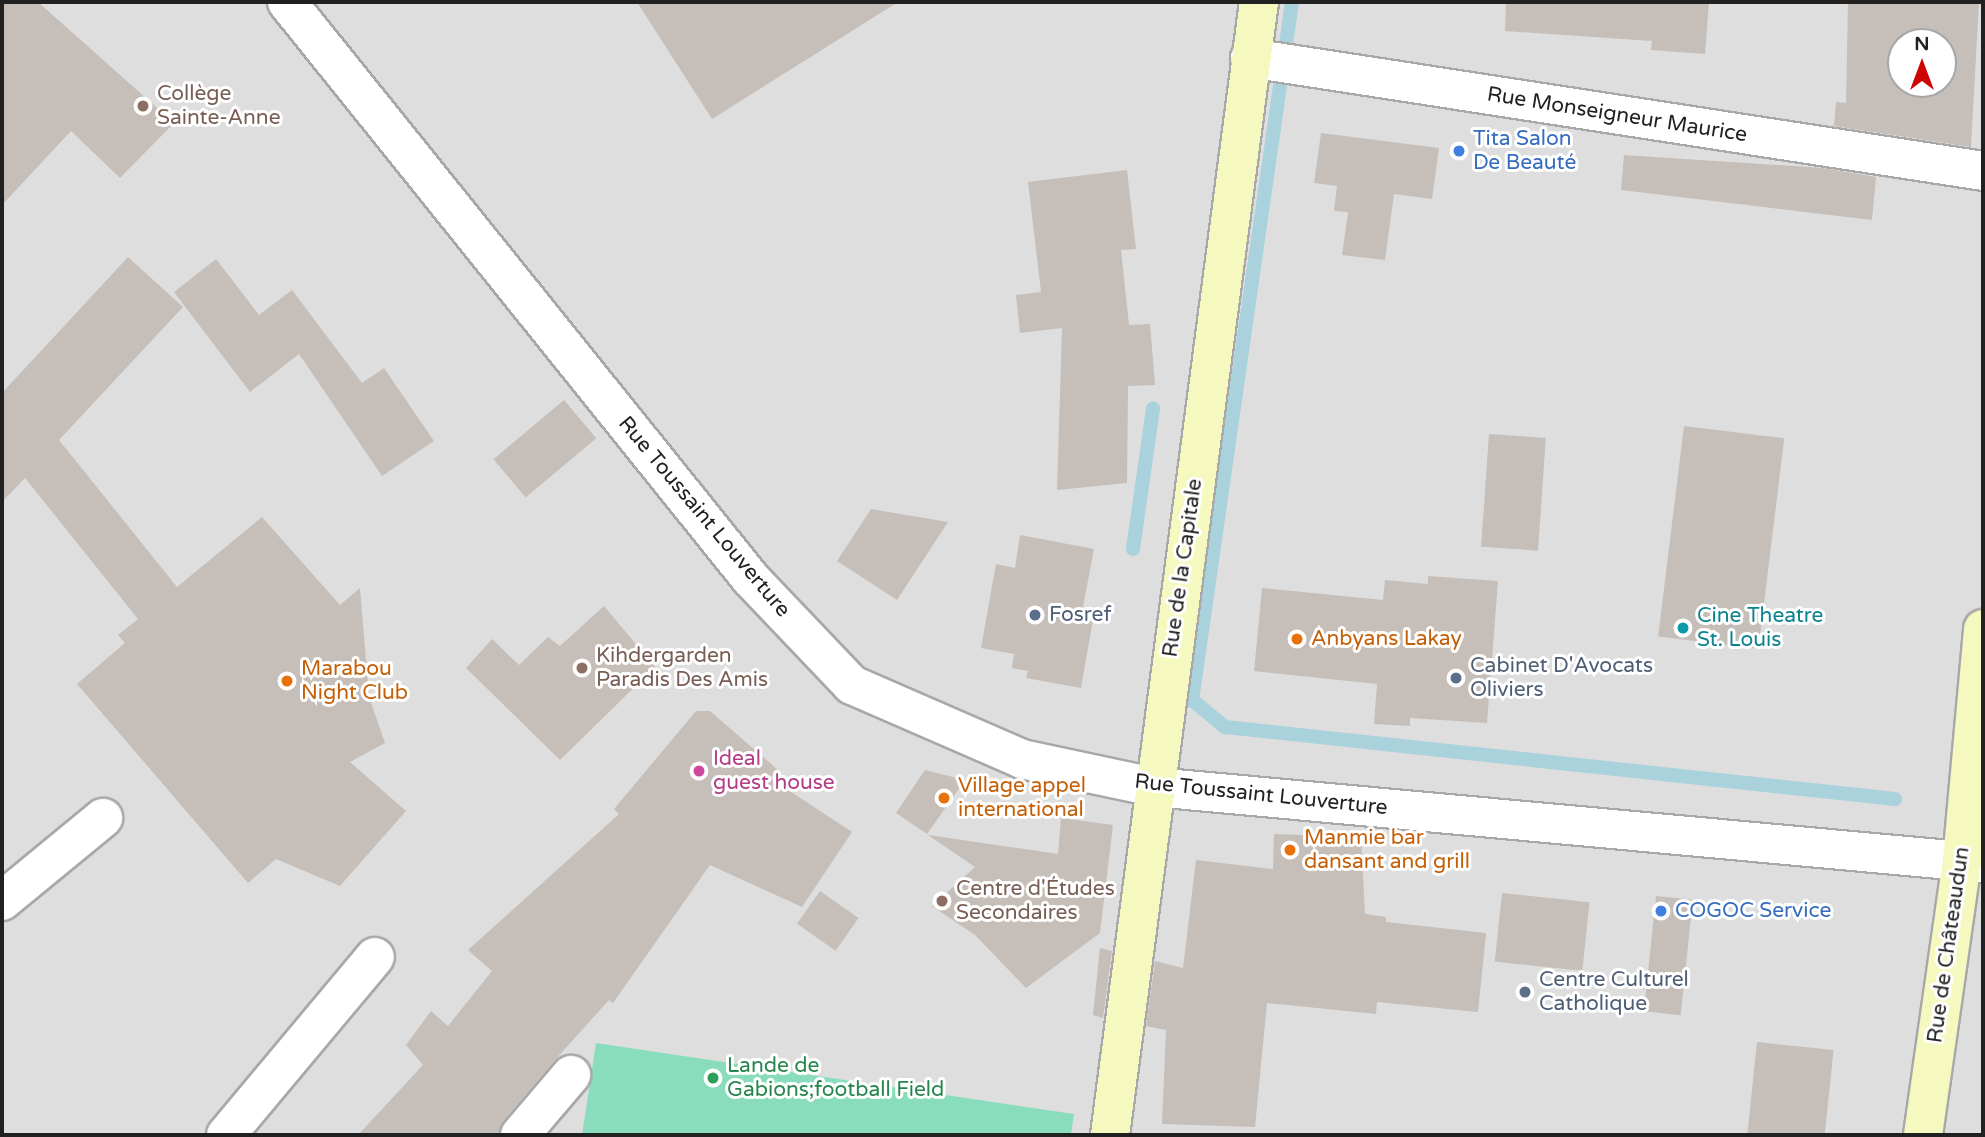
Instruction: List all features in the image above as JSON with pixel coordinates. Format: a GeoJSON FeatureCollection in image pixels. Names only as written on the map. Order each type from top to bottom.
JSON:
{"type":"FeatureCollection","features":[{"type":"Feature","properties":{"kind":"street","name":"Rue Toussaint Louverture"},"geometry":{"type":"LineString","coordinates":[[287,2],[751,579],[852,685],[1022,759],[1154,787],[1973,862]]}},
{"type":"Feature","properties":{"kind":"street","name":"Rue de la Capitale"},"geometry":{"type":"LineString","coordinates":[[1110,1135],[1259,2]]}},
{"type":"Feature","properties":{"kind":"street","name":"Rue Monseigneur Maurice"},"geometry":{"type":"LineString","coordinates":[[1250,58],[1983,171]]}},
{"type":"Feature","properties":{"kind":"street","name":"Rue de Châteaudun"},"geometry":{"type":"LineString","coordinates":[[1923,1135],[1973,862],[1983,629]]}},
{"type":"Feature","properties":{"kind":"street"},"geometry":{"type":"LineString","coordinates":[[2,901],[103,818]]}},
{"type":"Feature","properties":{"kind":"street"},"geometry":{"type":"LineString","coordinates":[[226,1135],[375,957]]}},
{"type":"Feature","properties":{"kind":"street"},"geometry":{"type":"LineString","coordinates":[[520,1135],[571,1075]]}},
{"type":"Feature","properties":{"kind":"shaded area"},"geometry":{"type":"Polygon","coordinates":[[[2,2],[1983,2],[1983,1135],[2,1135],[2,2]]]}},
{"type":"Feature","properties":{"kind":"green space","name":"Lande de Gabions;football Field"},"geometry":{"type":"Polygon","coordinates":[[[596,1043],[1074,1114],[1071,1135],[582,1135],[596,1043]]]}},
{"type":"Feature","properties":{"kind":"building"},"geometry":{"type":"Polygon","coordinates":[[[2,2],[38,2],[174,123],[120,178],[71,131],[2,205],[2,2]]]}},
{"type":"Feature","properties":{"kind":"building"},"geometry":{"type":"Polygon","coordinates":[[[637,2],[898,2],[712,119],[637,2]]]}},
{"type":"Feature","properties":{"kind":"building"},"geometry":{"type":"Polygon","coordinates":[[[1506,2],[1709,2],[1705,54],[1651,50],[1652,41],[1505,31],[1506,2]]]}},
{"type":"Feature","properties":{"kind":"building"},"geometry":{"type":"Polygon","coordinates":[[[1848,2],[1979,2],[1971,147],[1834,126],[1836,102],[1846,103],[1848,2]]]}},
{"type":"Feature","properties":{"kind":"building"},"geometry":{"type":"Polygon","coordinates":[[[1321,133],[1439,148],[1432,199],[1394,194],[1385,260],[1342,255],[1348,212],[1334,211],[1337,186],[1314,183],[1321,133]]]}},
{"type":"Feature","properties":{"kind":"building"},"geometry":{"type":"Polygon","coordinates":[[[1624,155],[1823,168],[1876,177],[1872,220],[1621,190],[1624,155]]]}},
{"type":"Feature","properties":{"kind":"building"},"geometry":{"type":"Polygon","coordinates":[[[1127,170],[1136,249],[1121,250],[1129,325],[1150,324],[1155,385],[1128,386],[1127,483],[1057,490],[1062,328],[1020,333],[1016,295],[1041,292],[1028,182],[1127,170]]]}},
{"type":"Feature","properties":{"kind":"building"},"geometry":{"type":"Polygon","coordinates":[[[128,257],[183,307],[59,440],[177,587],[262,517],[340,605],[360,588],[369,697],[385,743],[350,762],[406,811],[340,886],[276,859],[248,883],[77,684],[125,643],[118,635],[138,619],[25,478],[2,502],[2,393],[128,257]]]}},
{"type":"Feature","properties":{"kind":"building"},"geometry":{"type":"Polygon","coordinates":[[[216,259],[259,315],[292,290],[362,383],[384,368],[434,441],[382,476],[299,354],[250,392],[174,292],[216,259]]]}},
{"type":"Feature","properties":{"kind":"building"},"geometry":{"type":"Polygon","coordinates":[[[564,400],[596,438],[526,497],[494,459],[564,400]]]}},
{"type":"Feature","properties":{"kind":"building"},"geometry":{"type":"Polygon","coordinates":[[[1684,426],[1784,438],[1758,649],[1658,636],[1684,426]]]}},
{"type":"Feature","properties":{"kind":"building"},"geometry":{"type":"Polygon","coordinates":[[[1489,434],[1546,438],[1538,551],[1481,547],[1489,434]]]}},
{"type":"Feature","properties":{"kind":"building"},"geometry":{"type":"Polygon","coordinates":[[[871,509],[948,522],[897,600],[837,561],[871,509]]]}},
{"type":"Feature","properties":{"kind":"building"},"geometry":{"type":"Polygon","coordinates":[[[1020,535],[1094,549],[1082,612],[1094,614],[1081,688],[1026,678],[1028,671],[1012,668],[1014,654],[981,648],[996,564],[1015,568],[1020,535]]]}},
{"type":"Feature","properties":{"kind":"building"},"geometry":{"type":"Polygon","coordinates":[[[1428,576],[1498,581],[1487,723],[1410,718],[1410,726],[1374,724],[1377,684],[1254,671],[1262,588],[1383,600],[1385,580],[1428,584],[1428,576]]]}},
{"type":"Feature","properties":{"kind":"building"},"geometry":{"type":"Polygon","coordinates":[[[604,606],[655,667],[560,760],[466,668],[492,639],[519,665],[548,637],[560,646],[604,606]]]}},
{"type":"Feature","properties":{"kind":"building"},"geometry":{"type":"Polygon","coordinates":[[[696,711],[710,711],[777,769],[770,778],[852,832],[802,907],[710,865],[613,1003],[609,1000],[554,1061],[503,1121],[498,1135],[358,1135],[423,1065],[406,1045],[431,1011],[448,1026],[492,971],[468,950],[619,814],[614,809],[696,711]]]}},
{"type":"Feature","properties":{"kind":"building"},"geometry":{"type":"Polygon","coordinates":[[[925,770],[965,780],[927,834],[896,813],[925,770]]]}},
{"type":"Feature","properties":{"kind":"building"},"geometry":{"type":"Polygon","coordinates":[[[1061,818],[1113,825],[1100,933],[1026,988],[975,935],[932,906],[975,867],[928,835],[1058,854],[1061,818]]]}},
{"type":"Feature","properties":{"kind":"building"},"geometry":{"type":"Polygon","coordinates":[[[1274,834],[1361,837],[1365,914],[1386,917],[1386,922],[1486,933],[1478,1012],[1377,1002],[1376,1014],[1267,1003],[1255,1127],[1162,1124],[1166,1030],[1146,1026],[1155,961],[1183,968],[1196,860],[1273,869],[1274,834]]]}},
{"type":"Feature","properties":{"kind":"building"},"geometry":{"type":"Polygon","coordinates":[[[820,891],[859,918],[836,951],[797,924],[820,891]]]}},
{"type":"Feature","properties":{"kind":"building"},"geometry":{"type":"Polygon","coordinates":[[[1502,893],[1590,902],[1582,971],[1495,962],[1502,893]]]}},
{"type":"Feature","properties":{"kind":"building"},"geometry":{"type":"Polygon","coordinates":[[[1656,896],[1693,900],[1681,1015],[1644,1011],[1656,896]]]}},
{"type":"Feature","properties":{"kind":"building"},"geometry":{"type":"Polygon","coordinates":[[[1100,948],[1112,951],[1103,1018],[1093,1015],[1100,948]]]}},
{"type":"Feature","properties":{"kind":"building"},"geometry":{"type":"Polygon","coordinates":[[[1757,1042],[1834,1050],[1825,1135],[1747,1135],[1757,1042]]]}},
{"type":"Feature","properties":{"kind":"waterway"},"geometry":{"type":"LineString","coordinates":[[1292,2],[1192,700],[1225,727],[1895,799]]}},
{"type":"Feature","properties":{"kind":"waterway"},"geometry":{"type":"LineString","coordinates":[[1133,549],[1153,408]]}},
{"type":"Feature","properties":{"kind":"place","name":"Collège Sainte-Anne"},"geometry":{"type":"Point","coordinates":[143,106]}},
{"type":"Feature","properties":{"kind":"place","name":"Tita Salon De Beauté"},"geometry":{"type":"Point","coordinates":[1459,151]}},
{"type":"Feature","properties":{"kind":"place","name":"Fosref"},"geometry":{"type":"Point","coordinates":[1035,615]}},
{"type":"Feature","properties":{"kind":"place","name":"Cine Theatre St. Louis"},"geometry":{"type":"Point","coordinates":[1683,628]}},
{"type":"Feature","properties":{"kind":"place","name":"Anbyans Lakay"},"geometry":{"type":"Point","coordinates":[1297,639]}},
{"type":"Feature","properties":{"kind":"place","name":"Kihdergarden Paradis Des Amis"},"geometry":{"type":"Point","coordinates":[582,668]}},
{"type":"Feature","properties":{"kind":"place","name":"Cabinet D'Avocats Oliviers"},"geometry":{"type":"Point","coordinates":[1456,678]}},
{"type":"Feature","properties":{"kind":"place","name":"Marabou Night Club"},"geometry":{"type":"Point","coordinates":[287,681]}},
{"type":"Feature","properties":{"kind":"place","name":"Ideal guest house"},"geometry":{"type":"Point","coordinates":[699,771]}},
{"type":"Feature","properties":{"kind":"place","name":"Village appel international"},"geometry":{"type":"Point","coordinates":[944,798]}},
{"type":"Feature","properties":{"kind":"place","name":"Manmie bar dansant and grill"},"geometry":{"type":"Point","coordinates":[1290,850]}},
{"type":"Feature","properties":{"kind":"place","name":"Centre d'Études Secondaires"},"geometry":{"type":"Point","coordinates":[942,901]}},
{"type":"Feature","properties":{"kind":"place","name":"COGOC Service"},"geometry":{"type":"Point","coordinates":[1661,911]}},
{"type":"Feature","properties":{"kind":"place","name":"Centre Culturel Catholique"},"geometry":{"type":"Point","coordinates":[1525,992]}},
{"type":"Feature","properties":{"kind":"place","name":"Lande de Gabions;football Field"},"geometry":{"type":"Point","coordinates":[713,1078]}}]}
